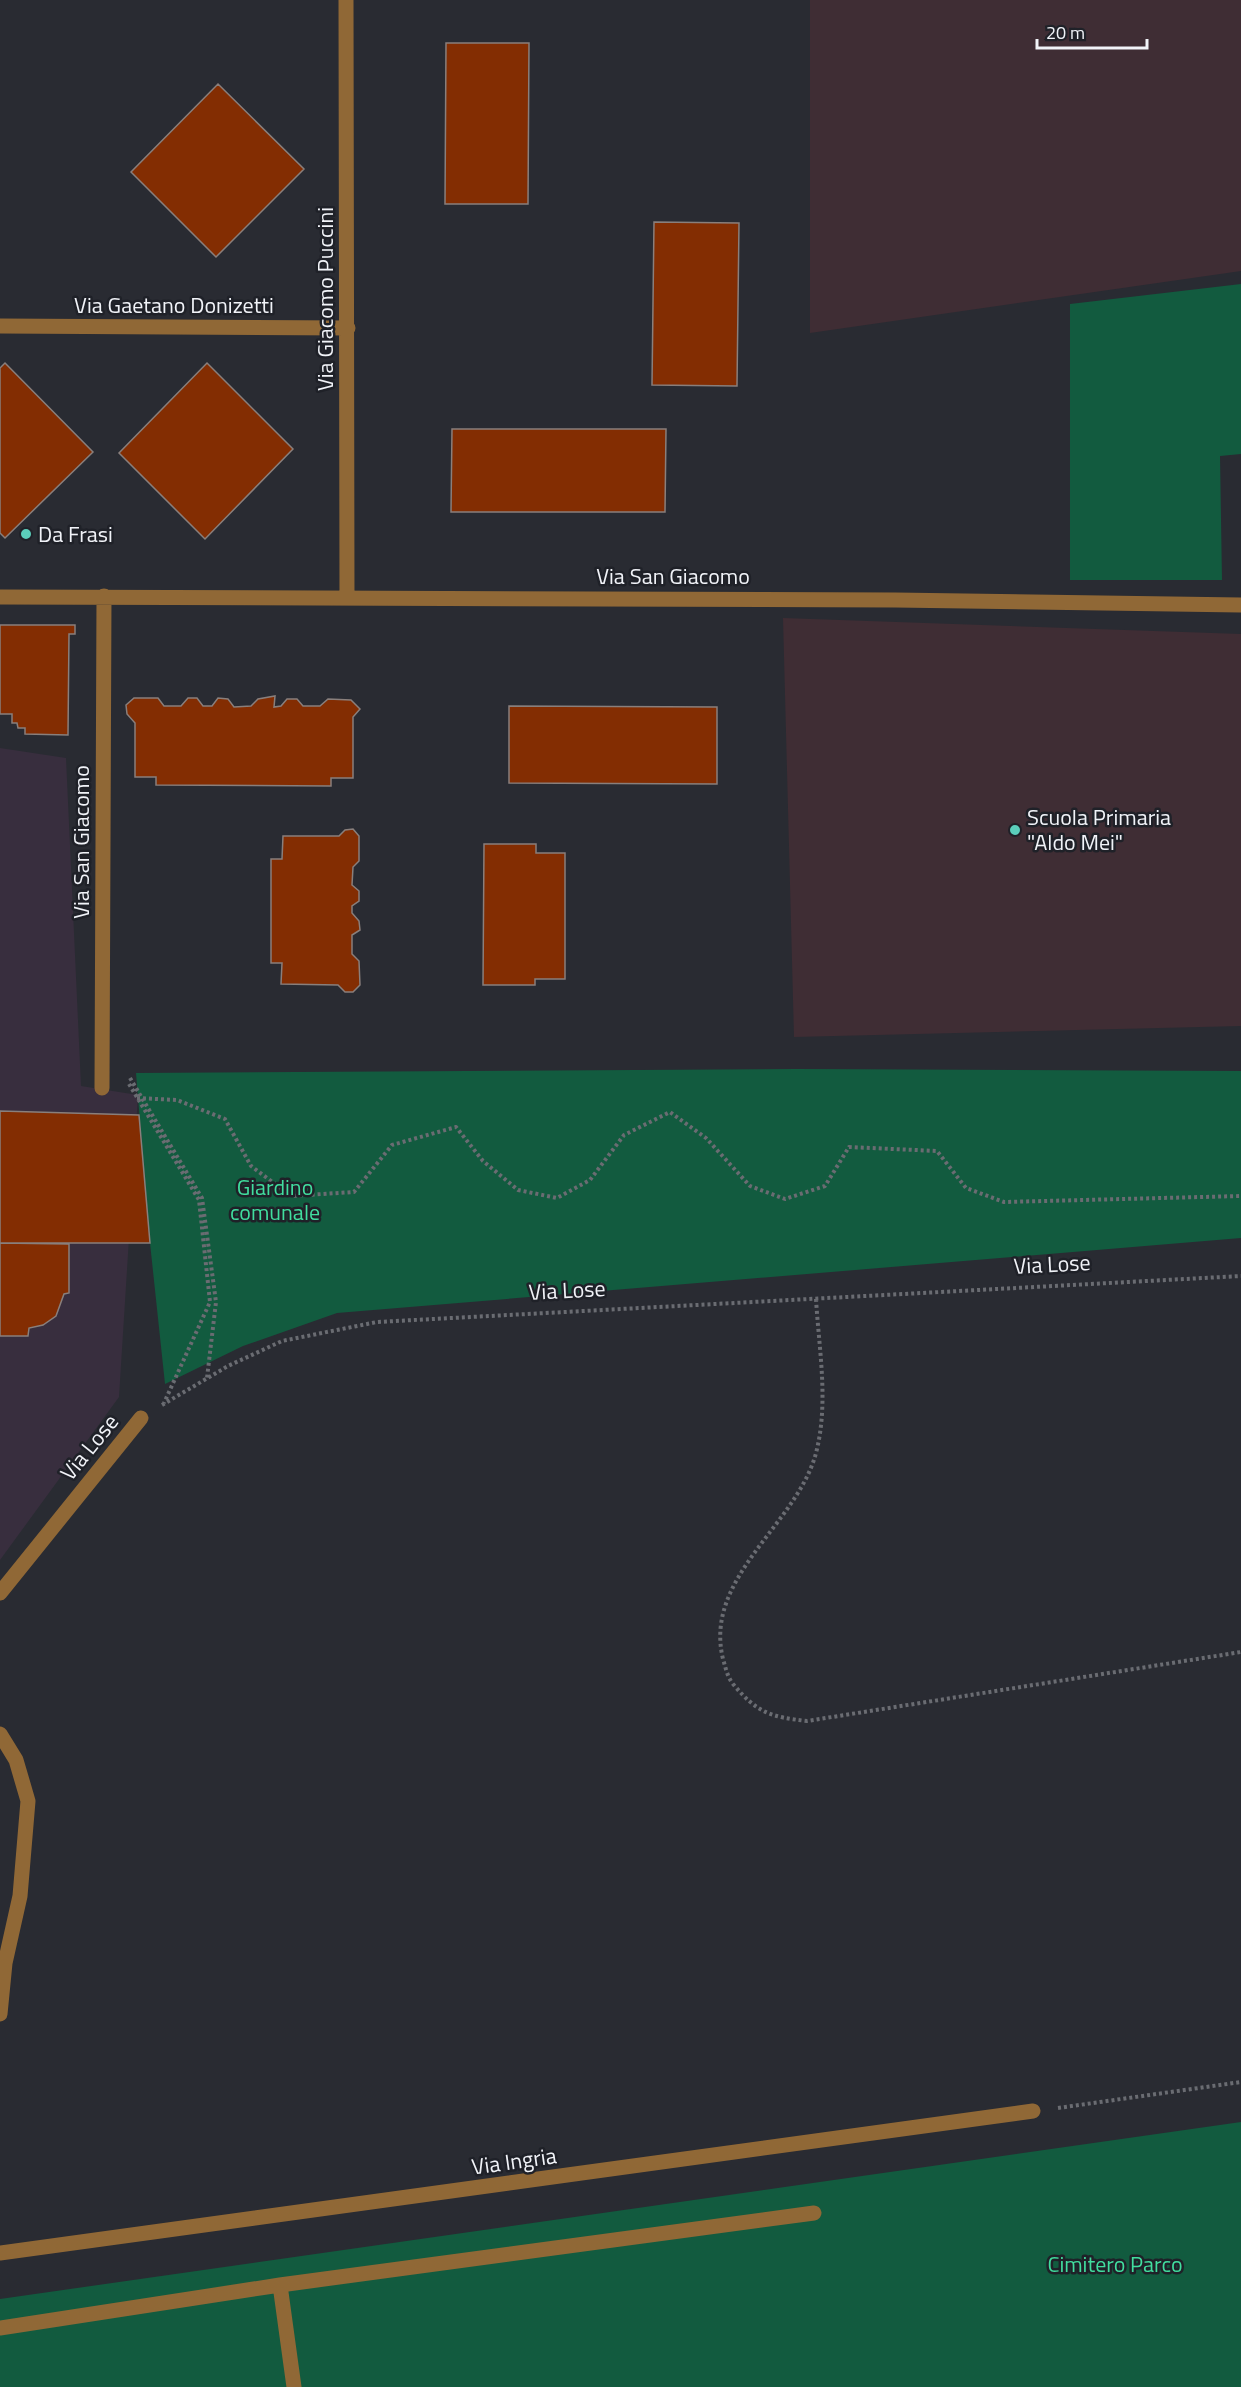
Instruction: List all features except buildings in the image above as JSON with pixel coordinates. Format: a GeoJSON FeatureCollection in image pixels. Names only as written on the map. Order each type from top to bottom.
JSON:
{"type":"FeatureCollection","features":[{"type":"Feature","properties":{"kind":"street","name":"Via Giacomo Puccini"},"geometry":{"type":"LineString","coordinates":[[346,0],[347,597]]}},
{"type":"Feature","properties":{"kind":"street","name":"Via Gaetano Donizetti"},"geometry":{"type":"LineString","coordinates":[[0,326],[348,328]]}},
{"type":"Feature","properties":{"kind":"street","name":"Via San Giacomo"},"geometry":{"type":"LineString","coordinates":[[102,1088],[104,596]]}},
{"type":"Feature","properties":{"kind":"street","name":"Via San Giacomo"},"geometry":{"type":"LineString","coordinates":[[0,597],[923,600],[1241,605]]}},
{"type":"Feature","properties":{"kind":"street","name":"Via Lose"},"geometry":{"type":"LineString","coordinates":[[0,1593],[141,1418]]}},
{"type":"Feature","properties":{"kind":"street"},"geometry":{"type":"LineString","coordinates":[[0,1734],[16,1760],[28,1801],[20,1896],[5,1963],[0,2014]]}},
{"type":"Feature","properties":{"kind":"street","name":"Via Ingria"},"geometry":{"type":"LineString","coordinates":[[0,2253],[1033,2111]]}},
{"type":"Feature","properties":{"kind":"street"},"geometry":{"type":"LineString","coordinates":[[0,2328],[280,2285],[814,2213]]}},
{"type":"Feature","properties":{"kind":"street"},"geometry":{"type":"LineString","coordinates":[[280,2285],[294,2387]]}},
{"type":"Feature","properties":{"kind":"path"},"geometry":{"type":"LineString","coordinates":[[102,1033],[199,1200],[210,1302],[164,1404]]}},
{"type":"Feature","properties":{"kind":"path"},"geometry":{"type":"LineString","coordinates":[[126,1078],[202,1198],[216,1302],[207,1379]]}},
{"type":"Feature","properties":{"kind":"path"},"geometry":{"type":"LineString","coordinates":[[139,1098],[177,1100],[225,1119],[251,1166],[291,1196],[354,1192],[392,1145],[456,1127],[483,1161],[518,1190],[557,1198],[590,1179],[624,1135],[670,1113],[706,1138],[750,1186],[785,1199],[825,1186],[849,1147],[937,1151],[966,1188],[1004,1202],[1241,1196]]}},
{"type":"Feature","properties":{"kind":"path","name":"Via Lose"},"geometry":{"type":"LineString","coordinates":[[141,1418],[207,1379],[282,1341],[377,1322],[1241,1276]]}},
{"type":"Feature","properties":{"kind":"path"},"geometry":{"type":"LineString","coordinates":[[816,1299],[824,1415],[816,1455],[800,1491],[745,1565],[722,1620],[720,1646],[728,1678],[747,1701],[774,1717],[807,1720],[1241,1652]]}},
{"type":"Feature","properties":{"kind":"path"},"geometry":{"type":"LineString","coordinates":[[1033,2111],[1241,2082]]}},
{"type":"Feature","properties":{"kind":"shaded area"},"geometry":{"type":"Polygon","coordinates":[[[810,0],[1241,0],[1241,271],[810,333],[810,0]]]}},
{"type":"Feature","properties":{"kind":"shaded area","name":"Scuola Primaria \"Aldo Mei\""},"geometry":{"type":"Polygon","coordinates":[[[783,618],[1241,634],[1241,1026],[794,1037],[783,618]]]}},
{"type":"Feature","properties":{"kind":"shaded area"},"geometry":{"type":"Polygon","coordinates":[[[0,748],[66,758],[81,1086],[138,1095],[119,1397],[0,1560],[0,748]]]}},
{"type":"Feature","properties":{"kind":"green space"},"geometry":{"type":"Polygon","coordinates":[[[1241,284],[1241,454],[1220,456],[1222,580],[1070,580],[1070,304],[1241,284]]]}},
{"type":"Feature","properties":{"kind":"green space","name":"Giardino comunale"},"geometry":{"type":"Polygon","coordinates":[[[796,1069],[1241,1071],[1241,1238],[337,1313],[243,1346],[165,1384],[150,1243],[136,1073],[796,1069]]]}},
{"type":"Feature","properties":{"kind":"green space","name":"Cimitero Parco"},"geometry":{"type":"Polygon","coordinates":[[[1241,2122],[1241,2387],[0,2387],[0,2299],[1241,2122]]]}},
{"type":"Feature","properties":{"kind":"place","name":"Da Frasi"},"geometry":{"type":"Point","coordinates":[26,534]}},
{"type":"Feature","properties":{"kind":"place","name":"Scuola Primaria \"Aldo Mei\""},"geometry":{"type":"Point","coordinates":[1015,830]}}]}
